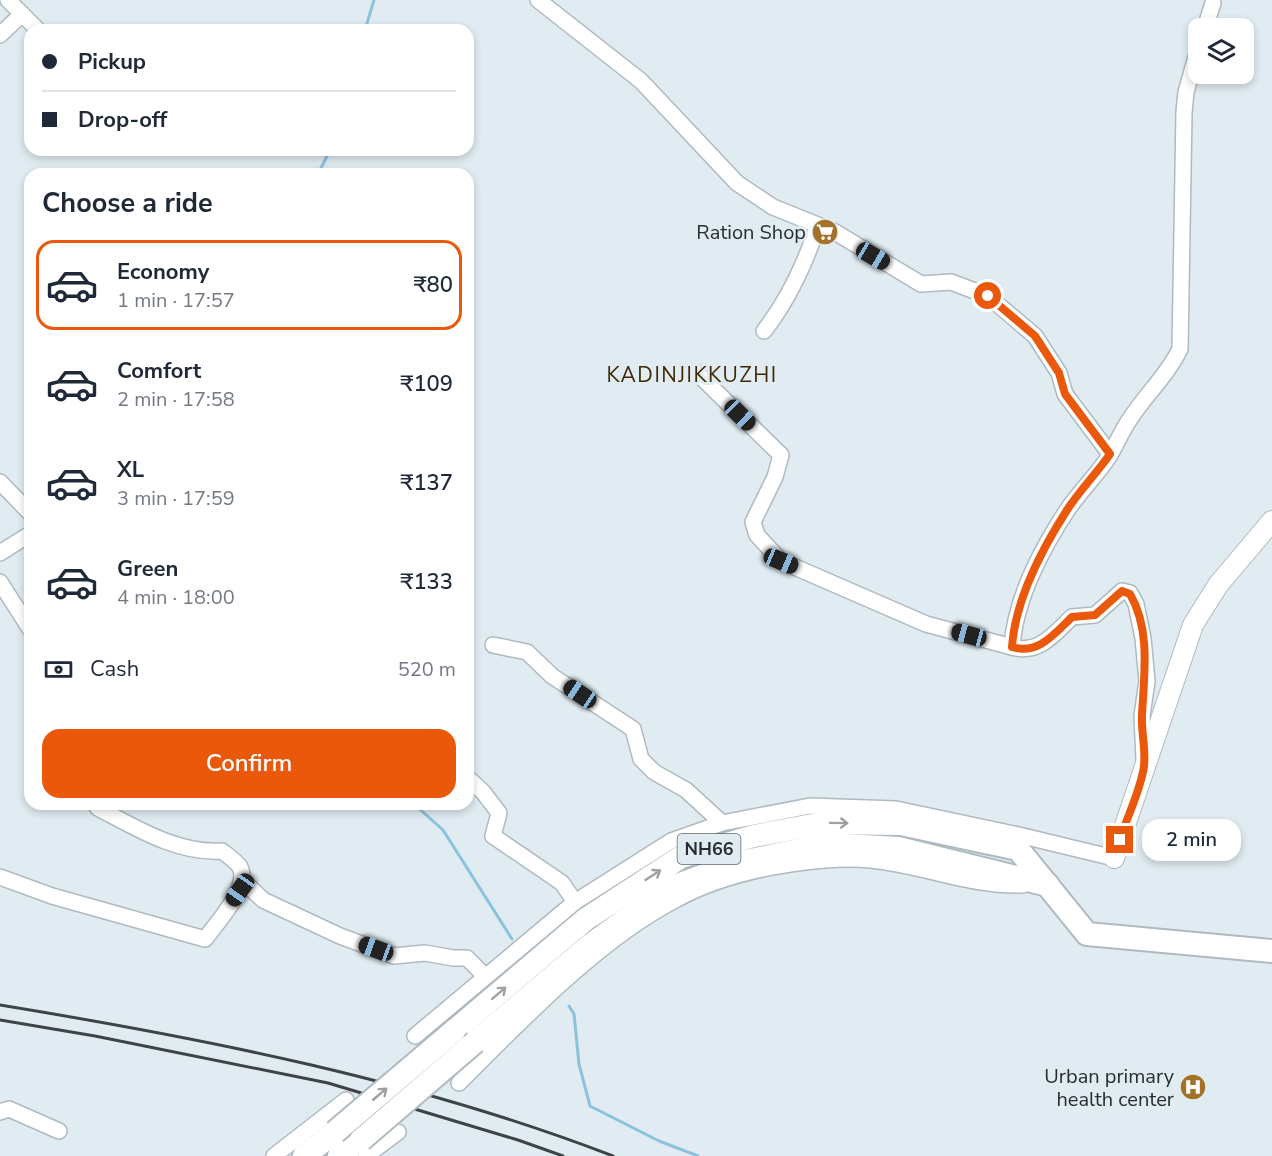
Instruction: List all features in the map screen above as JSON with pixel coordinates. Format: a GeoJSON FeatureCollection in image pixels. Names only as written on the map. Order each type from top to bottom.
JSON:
{"type":"FeatureCollection","features":[{"type":"Feature","properties":{"kind":"highway","name":"NH66"},"geometry":{"type":"LineString","coordinates":[[304,1156],[586,919],[681,857],[754,836],[825,823],[901,824],[1018,849],[1066,911],[1087,934],[1272,951]]}},
{"type":"Feature","properties":{"kind":"highway","name":"NH66"},"geometry":{"type":"LineString","coordinates":[[339,1156],[363,1148],[475,1042],[589,946],[669,888],[737,863],[826,844],[898,848],[1048,885]]}},
{"type":"Feature","properties":{"kind":"main road"},"geometry":{"type":"LineString","coordinates":[[1114,858],[1193,625],[1218,585],[1272,521]]}},
{"type":"Feature","properties":{"kind":"street"},"geometry":{"type":"LineString","coordinates":[[8,0],[32,24]]}},
{"type":"Feature","properties":{"kind":"street"},"geometry":{"type":"LineString","coordinates":[[538,0],[641,81],[737,183],[772,207],[835,232],[921,284],[951,282],[988,296],[1035,336],[1059,373],[1065,394],[1110,454]]}},
{"type":"Feature","properties":{"kind":"street"},"geometry":{"type":"LineString","coordinates":[[1208,18],[1213,3]]}},
{"type":"Feature","properties":{"kind":"street"},"geometry":{"type":"LineString","coordinates":[[0,35],[22,14]]}},
{"type":"Feature","properties":{"kind":"street"},"geometry":{"type":"LineString","coordinates":[[1012,647],[1013,629],[1021,602],[1041,557],[1068,509],[1110,454],[1130,419],[1170,370],[1180,349],[1184,112],[1188,84]]}},
{"type":"Feature","properties":{"kind":"street"},"geometry":{"type":"LineString","coordinates":[[764,331],[789,298],[807,258],[818,225]]}},
{"type":"Feature","properties":{"kind":"street"},"geometry":{"type":"LineString","coordinates":[[696,372],[781,455],[774,477],[753,522],[757,535],[781,561],[926,624],[1012,647],[1028,649],[1048,641],[1072,617],[1095,615],[1122,591],[1130,594],[1136,604],[1144,648],[1146,681],[1142,716],[1144,766]]}},
{"type":"Feature","properties":{"kind":"street"},"geometry":{"type":"LineString","coordinates":[[0,482],[24,507]]}},
{"type":"Feature","properties":{"kind":"street"},"geometry":{"type":"LineString","coordinates":[[0,553],[24,538]]}},
{"type":"Feature","properties":{"kind":"street"},"geometry":{"type":"LineString","coordinates":[[0,582],[24,620]]}},
{"type":"Feature","properties":{"kind":"street"},"geometry":{"type":"LineString","coordinates":[[493,645],[527,652],[552,676],[633,729],[641,759],[654,772],[686,790],[722,824]]}},
{"type":"Feature","properties":{"kind":"street"},"geometry":{"type":"LineString","coordinates":[[474,784],[499,813],[494,836],[562,883],[575,902]]}},
{"type":"Feature","properties":{"kind":"street"},"geometry":{"type":"LineString","coordinates":[[415,1036],[575,902],[671,841],[722,824],[810,806],[896,809],[1114,858]]}},
{"type":"Feature","properties":{"kind":"street"},"geometry":{"type":"LineString","coordinates":[[104,810],[169,842],[204,852],[222,850],[240,866],[244,886],[263,900],[340,936],[394,956],[425,953],[453,958],[467,957],[485,976]]}},
{"type":"Feature","properties":{"kind":"street"},"geometry":{"type":"LineString","coordinates":[[459,1083],[541,1002],[625,932],[677,898],[730,877],[762,868],[828,858],[872,860],[995,886],[1048,885]]}},
{"type":"Feature","properties":{"kind":"street"},"geometry":{"type":"LineString","coordinates":[[0,878],[205,939],[244,886]]}},
{"type":"Feature","properties":{"kind":"street"},"geometry":{"type":"LineString","coordinates":[[274,1156],[346,1100]]}},
{"type":"Feature","properties":{"kind":"street"},"geometry":{"type":"LineString","coordinates":[[0,1112],[9,1109],[59,1131]]}},
{"type":"Feature","properties":{"kind":"street"},"geometry":{"type":"LineString","coordinates":[[363,1148],[398,1132]]}},
{"type":"Feature","properties":{"kind":"waterway"},"geometry":{"type":"LineString","coordinates":[[367,24],[374,0]]}},
{"type":"Feature","properties":{"kind":"waterway"},"geometry":{"type":"LineString","coordinates":[[321,168],[327,156]]}},
{"type":"Feature","properties":{"kind":"waterway"},"geometry":{"type":"LineString","coordinates":[[421,810],[443,830],[512,939]]}},
{"type":"Feature","properties":{"kind":"waterway"},"geometry":{"type":"LineString","coordinates":[[569,1006],[574,1014],[579,1064],[590,1106],[659,1141],[698,1156]]}},
{"type":"Feature","properties":{"kind":"railway"},"geometry":{"type":"LineString","coordinates":[[0,1005],[155,1032],[310,1065],[463,1105],[613,1156]]}},
{"type":"Feature","properties":{"kind":"railway"},"geometry":{"type":"LineString","coordinates":[[0,1020],[95,1036],[328,1083],[518,1140],[563,1156]]}},
{"type":"Feature","properties":{"kind":"place","name":"Ration Shop"},"geometry":{"type":"Point","coordinates":[825,232]}},
{"type":"Feature","properties":{"kind":"place","name":"Urban primary health center"},"geometry":{"type":"Point","coordinates":[1193,1087]}},
{"type":"Feature","properties":{"kind":"district","name":"KADINJIKKUZHI"},"geometry":{"type":"Point","coordinates":[692,375]}},
{"type":"Feature","properties":{"kind":"route"},"geometry":{"type":"LineString","coordinates":[[988,296],[1035,336],[1059,373],[1065,394],[1110,454],[1068,509],[1041,557],[1021,602],[1013,629],[1012,647],[1028,649],[1048,641],[1072,617],[1095,615],[1122,591],[1130,594],[1136,604],[1143,638],[1146,681],[1142,716],[1144,766],[1120,840]]}}]}
